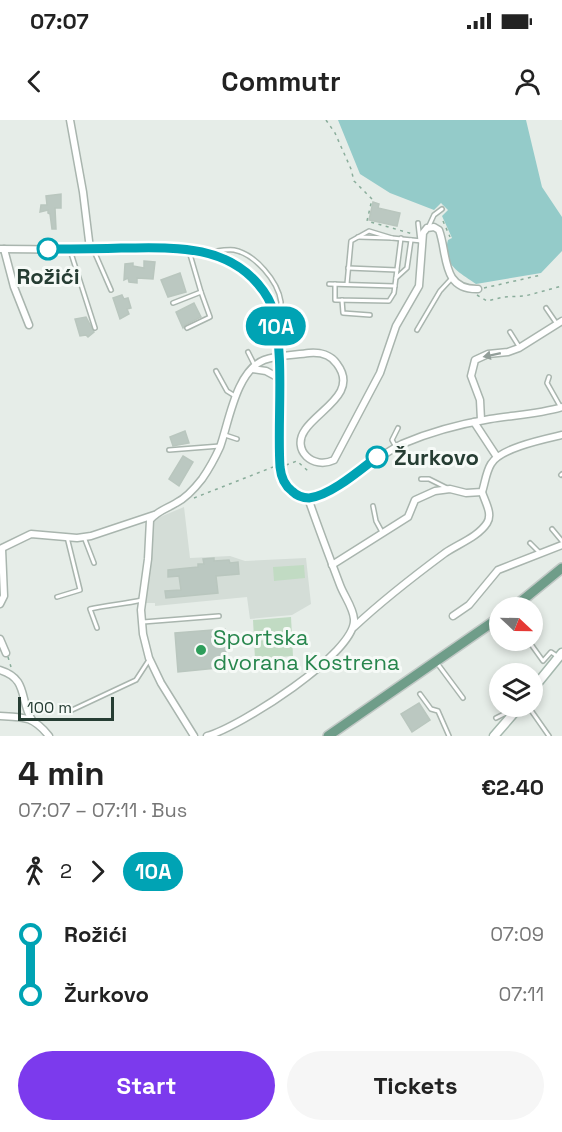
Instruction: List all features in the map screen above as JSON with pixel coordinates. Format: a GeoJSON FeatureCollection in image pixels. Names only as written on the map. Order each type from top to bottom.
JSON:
{"type":"FeatureCollection","features":[{"type":"Feature","properties":{"kind":"main road"},"geometry":{"type":"LineString","coordinates":[[530,597],[546,587],[562,568]]}},
{"type":"Feature","properties":{"kind":"main road"},"geometry":{"type":"LineString","coordinates":[[328,736],[489,625]]}},
{"type":"Feature","properties":{"kind":"street"},"geometry":{"type":"LineString","coordinates":[[70,120],[92,249]]}},
{"type":"Feature","properties":{"kind":"street"},"geometry":{"type":"LineString","coordinates":[[0,604],[4,596],[1,549],[31,534],[91,536],[154,514],[189,494],[211,465],[245,377],[265,360],[310,353],[325,354],[341,369],[342,389],[337,398],[304,431],[301,440],[304,453],[309,459],[318,464],[334,460],[380,373],[396,326],[419,286],[421,241],[423,233],[428,228],[440,230],[445,262],[452,278],[470,290],[478,289]]}},
{"type":"Feature","properties":{"kind":"street"},"geometry":{"type":"LineString","coordinates":[[29,325],[2,249],[176,248],[206,252],[233,262],[249,274],[263,290],[273,310],[279,357],[277,467],[286,487],[297,495],[308,498],[343,482],[396,447],[439,430],[477,421],[562,407]]}},
{"type":"Feature","properties":{"kind":"street"},"geometry":{"type":"LineString","coordinates":[[497,457],[477,421],[480,400],[471,376],[475,360],[488,354],[520,348],[560,322]]}},
{"type":"Feature","properties":{"kind":"street"},"geometry":{"type":"LineString","coordinates":[[253,368],[266,370],[279,378]]}},
{"type":"Feature","properties":{"kind":"street"},"geometry":{"type":"LineString","coordinates":[[353,627],[393,593],[487,524],[490,514],[482,492],[491,464],[497,457],[530,442],[562,435]]}},
{"type":"Feature","properties":{"kind":"street"},"geometry":{"type":"LineString","coordinates":[[332,565],[408,517],[415,500],[435,491],[448,489],[466,493],[482,492]]}},
{"type":"Feature","properties":{"kind":"street"},"geometry":{"type":"LineString","coordinates":[[207,736],[238,722],[300,682],[346,642],[353,627],[354,618],[349,603],[332,565],[308,498]]}},
{"type":"Feature","properties":{"kind":"street"},"geometry":{"type":"LineString","coordinates":[[154,514],[150,520],[148,560],[142,600],[142,634],[161,683],[194,736]]}},
{"type":"Feature","properties":{"kind":"street"},"geometry":{"type":"LineString","coordinates":[[453,616],[469,605],[498,570],[562,542]]}},
{"type":"Feature","properties":{"kind":"street"},"geometry":{"type":"LineString","coordinates":[[0,639],[6,652]]}},
{"type":"Feature","properties":{"kind":"street"},"geometry":{"type":"LineString","coordinates":[[543,674],[560,655]]}},
{"type":"Feature","properties":{"kind":"street"},"geometry":{"type":"LineString","coordinates":[[0,670],[15,676],[19,682],[28,714],[32,720]]}},
{"type":"Feature","properties":{"kind":"street"},"geometry":{"type":"LineString","coordinates":[[0,716],[17,716],[38,722],[49,736]]}},
{"type":"Feature","properties":{"kind":"street"},"geometry":{"type":"LineString","coordinates":[[494,736],[511,717]]}},
{"type":"Feature","properties":{"kind":"lane"},"geometry":{"type":"LineString","coordinates":[[428,228],[434,215],[442,209]]}},
{"type":"Feature","properties":{"kind":"lane"},"geometry":{"type":"LineString","coordinates":[[356,237],[421,241],[418,223]]}},
{"type":"Feature","properties":{"kind":"lane"},"geometry":{"type":"LineString","coordinates":[[347,284],[351,241],[369,231],[392,238]]}},
{"type":"Feature","properties":{"kind":"lane"},"geometry":{"type":"LineString","coordinates":[[335,284],[335,300],[389,301],[393,297],[396,286],[401,238]]}},
{"type":"Feature","properties":{"kind":"lane"},"geometry":{"type":"LineString","coordinates":[[396,278],[407,268],[411,239]]}},
{"type":"Feature","properties":{"kind":"lane"},"geometry":{"type":"LineString","coordinates":[[70,249],[95,328]]}},
{"type":"Feature","properties":{"kind":"lane"},"geometry":{"type":"LineString","coordinates":[[92,249],[111,290]]}},
{"type":"Feature","properties":{"kind":"lane"},"geometry":{"type":"LineString","coordinates":[[187,328],[210,317],[189,249]]}},
{"type":"Feature","properties":{"kind":"lane"},"geometry":{"type":"LineString","coordinates":[[206,252],[231,249],[239,251],[261,267],[279,293],[281,305],[275,325]]}},
{"type":"Feature","properties":{"kind":"lane"},"geometry":{"type":"LineString","coordinates":[[348,268],[397,270]]}},
{"type":"Feature","properties":{"kind":"lane"},"geometry":{"type":"LineString","coordinates":[[417,330],[440,291],[452,278]]}},
{"type":"Feature","properties":{"kind":"lane"},"geometry":{"type":"LineString","coordinates":[[328,284],[396,286]]}},
{"type":"Feature","properties":{"kind":"lane"},"geometry":{"type":"LineString","coordinates":[[173,303],[201,292]]}},
{"type":"Feature","properties":{"kind":"lane"},"geometry":{"type":"LineString","coordinates":[[342,300],[343,313],[370,315]]}},
{"type":"Feature","properties":{"kind":"lane"},"geometry":{"type":"LineString","coordinates":[[546,308],[560,322]]}},
{"type":"Feature","properties":{"kind":"lane"},"geometry":{"type":"LineString","coordinates":[[510,332],[520,348]]}},
{"type":"Feature","properties":{"kind":"lane"},"geometry":{"type":"LineString","coordinates":[[248,352],[253,368]]}},
{"type":"Feature","properties":{"kind":"lane"},"geometry":{"type":"LineString","coordinates":[[216,371],[227,392],[236,397]]}},
{"type":"Feature","properties":{"kind":"lane"},"geometry":{"type":"LineString","coordinates":[[549,378],[547,383],[562,407]]}},
{"type":"Feature","properties":{"kind":"lane"},"geometry":{"type":"LineString","coordinates":[[396,447],[392,440],[398,428]]}},
{"type":"Feature","properties":{"kind":"lane"},"geometry":{"type":"LineString","coordinates":[[223,435],[237,439]]}},
{"type":"Feature","properties":{"kind":"lane"},"geometry":{"type":"LineString","coordinates":[[169,450],[220,446]]}},
{"type":"Feature","properties":{"kind":"lane"},"geometry":{"type":"LineString","coordinates":[[421,479],[429,479],[448,489]]}},
{"type":"Feature","properties":{"kind":"lane"},"geometry":{"type":"LineString","coordinates":[[373,506],[382,534]]}},
{"type":"Feature","properties":{"kind":"lane"},"geometry":{"type":"LineString","coordinates":[[552,530],[562,542]]}},
{"type":"Feature","properties":{"kind":"lane"},"geometry":{"type":"LineString","coordinates":[[57,597],[80,590],[67,537]]}},
{"type":"Feature","properties":{"kind":"lane"},"geometry":{"type":"LineString","coordinates":[[84,537],[94,563]]}},
{"type":"Feature","properties":{"kind":"lane"},"geometry":{"type":"LineString","coordinates":[[530,543],[540,553]]}},
{"type":"Feature","properties":{"kind":"lane"},"geometry":{"type":"LineString","coordinates":[[97,628],[90,609],[142,600]]}},
{"type":"Feature","properties":{"kind":"lane"},"geometry":{"type":"LineString","coordinates":[[142,622],[219,616]]}},
{"type":"Feature","properties":{"kind":"lane"},"geometry":{"type":"LineString","coordinates":[[536,651],[543,661],[551,652],[560,655]]}},
{"type":"Feature","properties":{"kind":"lane"},"geometry":{"type":"LineString","coordinates":[[72,710],[136,680],[150,658]]}},
{"type":"Feature","properties":{"kind":"lane"},"geometry":{"type":"LineString","coordinates":[[436,662],[463,698]]}},
{"type":"Feature","properties":{"kind":"lane"},"geometry":{"type":"LineString","coordinates":[[420,694],[431,709],[438,711],[449,736]]}},
{"type":"Feature","properties":{"kind":"lane"},"geometry":{"type":"LineString","coordinates":[[536,717],[549,736]]}},
{"type":"Feature","properties":{"kind":"path"},"geometry":{"type":"LineString","coordinates":[[326,120],[335,133],[354,181],[372,199],[367,221],[407,233],[419,234]]}},
{"type":"Feature","properties":{"kind":"path"},"geometry":{"type":"LineString","coordinates":[[443,221],[450,237]]}},
{"type":"Feature","properties":{"kind":"path"},"geometry":{"type":"LineString","coordinates":[[478,289],[541,275]]}},
{"type":"Feature","properties":{"kind":"path"},"geometry":{"type":"LineString","coordinates":[[470,290],[487,301],[525,296],[562,286]]}},
{"type":"Feature","properties":{"kind":"path"},"geometry":{"type":"LineString","coordinates":[[188,501],[297,461],[308,471]]}},
{"type":"Feature","properties":{"kind":"path"},"geometry":{"type":"LineString","coordinates":[[6,652],[15,676]]}},
{"type":"Feature","properties":{"kind":"shaded area"},"geometry":{"type":"Polygon","coordinates":[[[184,507],[190,558],[230,556],[245,561],[306,558],[311,604],[292,615],[250,619],[247,597],[155,606],[155,603],[146,603],[153,522],[184,507]]]}},
{"type":"Feature","properties":{"kind":"green space"},"geometry":{"type":"Polygon","coordinates":[[[304,565],[305,578],[274,581],[273,567],[304,565]]]}},
{"type":"Feature","properties":{"kind":"green space"},"geometry":{"type":"Polygon","coordinates":[[[291,617],[292,636],[254,639],[253,620],[291,617]]]}},
{"type":"Feature","properties":{"kind":"green space"},"geometry":{"type":"Polygon","coordinates":[[[292,638],[293,656],[255,659],[254,641],[292,638]]]}},
{"type":"Feature","properties":{"kind":"water"},"geometry":{"type":"Polygon","coordinates":[[[338,120],[526,120],[542,187],[562,217],[562,251],[541,273],[476,284],[449,261],[446,248],[448,240],[452,238],[442,216],[448,210],[441,203],[434,210],[390,193],[360,174],[338,120]]]}},
{"type":"Feature","properties":{"kind":"building"},"geometry":{"type":"Polygon","coordinates":[[[61,194],[61,208],[55,208],[56,229],[52,229],[50,214],[48,210],[40,212],[41,205],[47,205],[46,196],[61,194]]]}},
{"type":"Feature","properties":{"kind":"building"},"geometry":{"type":"Polygon","coordinates":[[[373,202],[379,204],[378,208],[400,213],[397,226],[369,220],[373,202]]]}},
{"type":"Feature","properties":{"kind":"building"},"geometry":{"type":"Polygon","coordinates":[[[144,261],[155,262],[153,279],[137,278],[137,283],[129,282],[128,278],[124,280],[125,264],[133,263],[133,266],[144,268],[144,261]]]}},
{"type":"Feature","properties":{"kind":"building"},"geometry":{"type":"Polygon","coordinates":[[[180,273],[186,292],[168,297],[161,280],[180,273]]]}},
{"type":"Feature","properties":{"kind":"building"},"geometry":{"type":"Polygon","coordinates":[[[122,295],[124,299],[128,298],[131,308],[127,309],[129,314],[120,319],[113,298],[122,295]]]}},
{"type":"Feature","properties":{"kind":"building"},"geometry":{"type":"Polygon","coordinates":[[[194,303],[201,317],[183,328],[176,312],[194,303]]]}},
{"type":"Feature","properties":{"kind":"building"},"geometry":{"type":"Polygon","coordinates":[[[86,317],[94,332],[88,337],[80,336],[75,319],[86,317]]]}},
{"type":"Feature","properties":{"kind":"building"},"geometry":{"type":"Polygon","coordinates":[[[185,431],[189,443],[173,446],[170,437],[185,431]]]}},
{"type":"Feature","properties":{"kind":"building"},"geometry":{"type":"Polygon","coordinates":[[[183,456],[193,462],[179,486],[169,479],[183,456]]]}},
{"type":"Feature","properties":{"kind":"building"},"geometry":{"type":"Polygon","coordinates":[[[214,558],[214,561],[238,562],[239,574],[216,576],[218,593],[166,598],[165,591],[181,590],[179,576],[168,577],[168,570],[198,567],[198,564],[204,564],[203,559],[214,558]]]}},
{"type":"Feature","properties":{"kind":"building","name":"Sportska dvorana Kostrena"},"geometry":{"type":"Polygon","coordinates":[[[225,629],[227,667],[178,672],[175,633],[225,629]]]}},
{"type":"Feature","properties":{"kind":"building"},"geometry":{"type":"Polygon","coordinates":[[[419,703],[430,720],[412,732],[401,714],[419,703]]]}},
{"type":"Feature","properties":{"kind":"bus line","name":"10A"},"geometry":{"type":"LineString","coordinates":[[48,249],[176,248],[206,252],[233,262],[249,274],[263,290],[273,310],[279,357],[280,476],[286,487],[297,495],[308,498],[321,494],[343,482],[377,457]]}},
{"type":"Feature","properties":{"kind":"place","name":"Rožići"},"geometry":{"type":"Point","coordinates":[48,249]}},
{"type":"Feature","properties":{"kind":"place","name":"Žurkovo"},"geometry":{"type":"Point","coordinates":[377,457]}},
{"type":"Feature","properties":{"kind":"place","name":"Sportska dvorana Kostrena"},"geometry":{"type":"Point","coordinates":[201,650]}}]}
